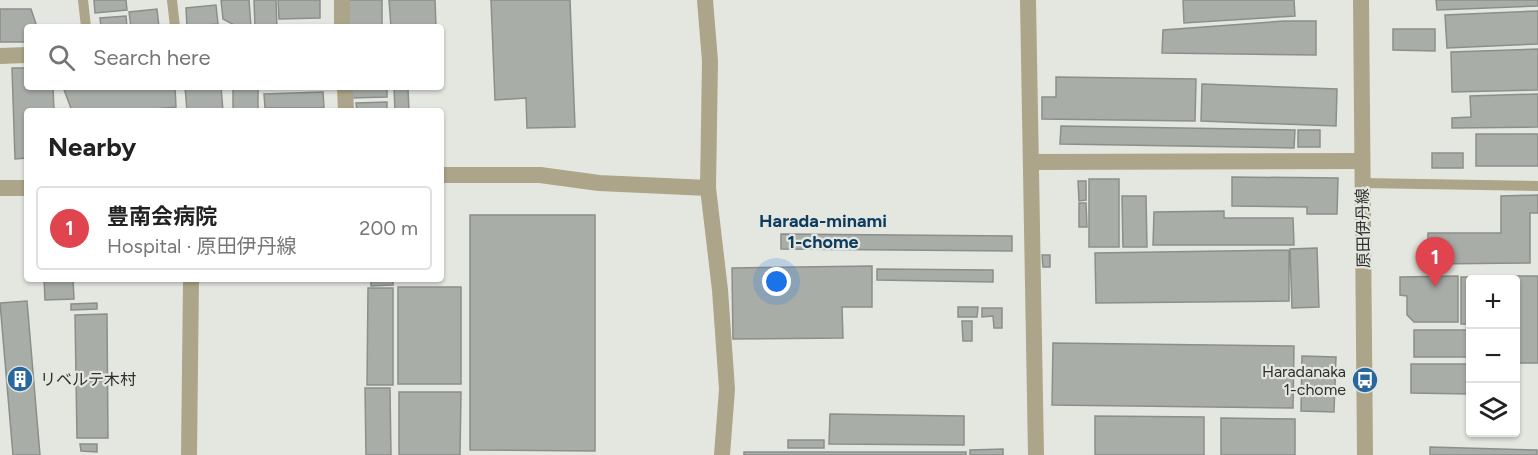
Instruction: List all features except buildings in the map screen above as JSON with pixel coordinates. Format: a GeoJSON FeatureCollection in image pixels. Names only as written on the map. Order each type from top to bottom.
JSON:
{"type":"FeatureCollection","features":[{"type":"Feature","properties":{"kind":"street"},"geometry":{"type":"LineString","coordinates":[[342,0],[342,24]]}},
{"type":"Feature","properties":{"kind":"street"},"geometry":{"type":"LineString","coordinates":[[705,0],[710,61],[708,188],[720,290],[727,389],[722,455]]}},
{"type":"Feature","properties":{"kind":"street"},"geometry":{"type":"LineString","coordinates":[[1028,0],[1036,455]]}},
{"type":"Feature","properties":{"kind":"street","name":"原田伊丹線"},"geometry":{"type":"LineString","coordinates":[[1361,0],[1365,455]]}},
{"type":"Feature","properties":{"kind":"street"},"geometry":{"type":"LineString","coordinates":[[0,56],[24,55]]}},
{"type":"Feature","properties":{"kind":"street"},"geometry":{"type":"LineString","coordinates":[[345,90],[346,108]]}},
{"type":"Feature","properties":{"kind":"street"},"geometry":{"type":"LineString","coordinates":[[1031,162],[1362,161]]}},
{"type":"Feature","properties":{"kind":"street"},"geometry":{"type":"LineString","coordinates":[[444,176],[540,175],[598,183],[708,188]]}},
{"type":"Feature","properties":{"kind":"street"},"geometry":{"type":"LineString","coordinates":[[0,188],[24,188]]}},
{"type":"Feature","properties":{"kind":"street"},"geometry":{"type":"LineString","coordinates":[[189,455],[191,282]]}},
{"type":"Feature","properties":{"kind":"lane"},"geometry":{"type":"LineString","coordinates":[[83,0],[86,24]]}},
{"type":"Feature","properties":{"kind":"lane"},"geometry":{"type":"LineString","coordinates":[[172,0],[175,24]]}},
{"type":"Feature","properties":{"kind":"lane"},"geometry":{"type":"LineString","coordinates":[[1362,183],[1538,186]]}},
{"type":"Feature","properties":{"kind":"place","name":"豊南会病院"},"geometry":{"type":"Point","coordinates":[1435,287]}},
{"type":"Feature","properties":{"kind":"place","name":"リベルテ木村"},"geometry":{"type":"Point","coordinates":[20,379]}},
{"type":"Feature","properties":{"kind":"place","name":"Haradanaka 1-chome"},"geometry":{"type":"Point","coordinates":[1365,380]}},
{"type":"Feature","properties":{"kind":"district","name":"Harada-minami 1-chome"},"geometry":{"type":"Point","coordinates":[823,231]}}]}
